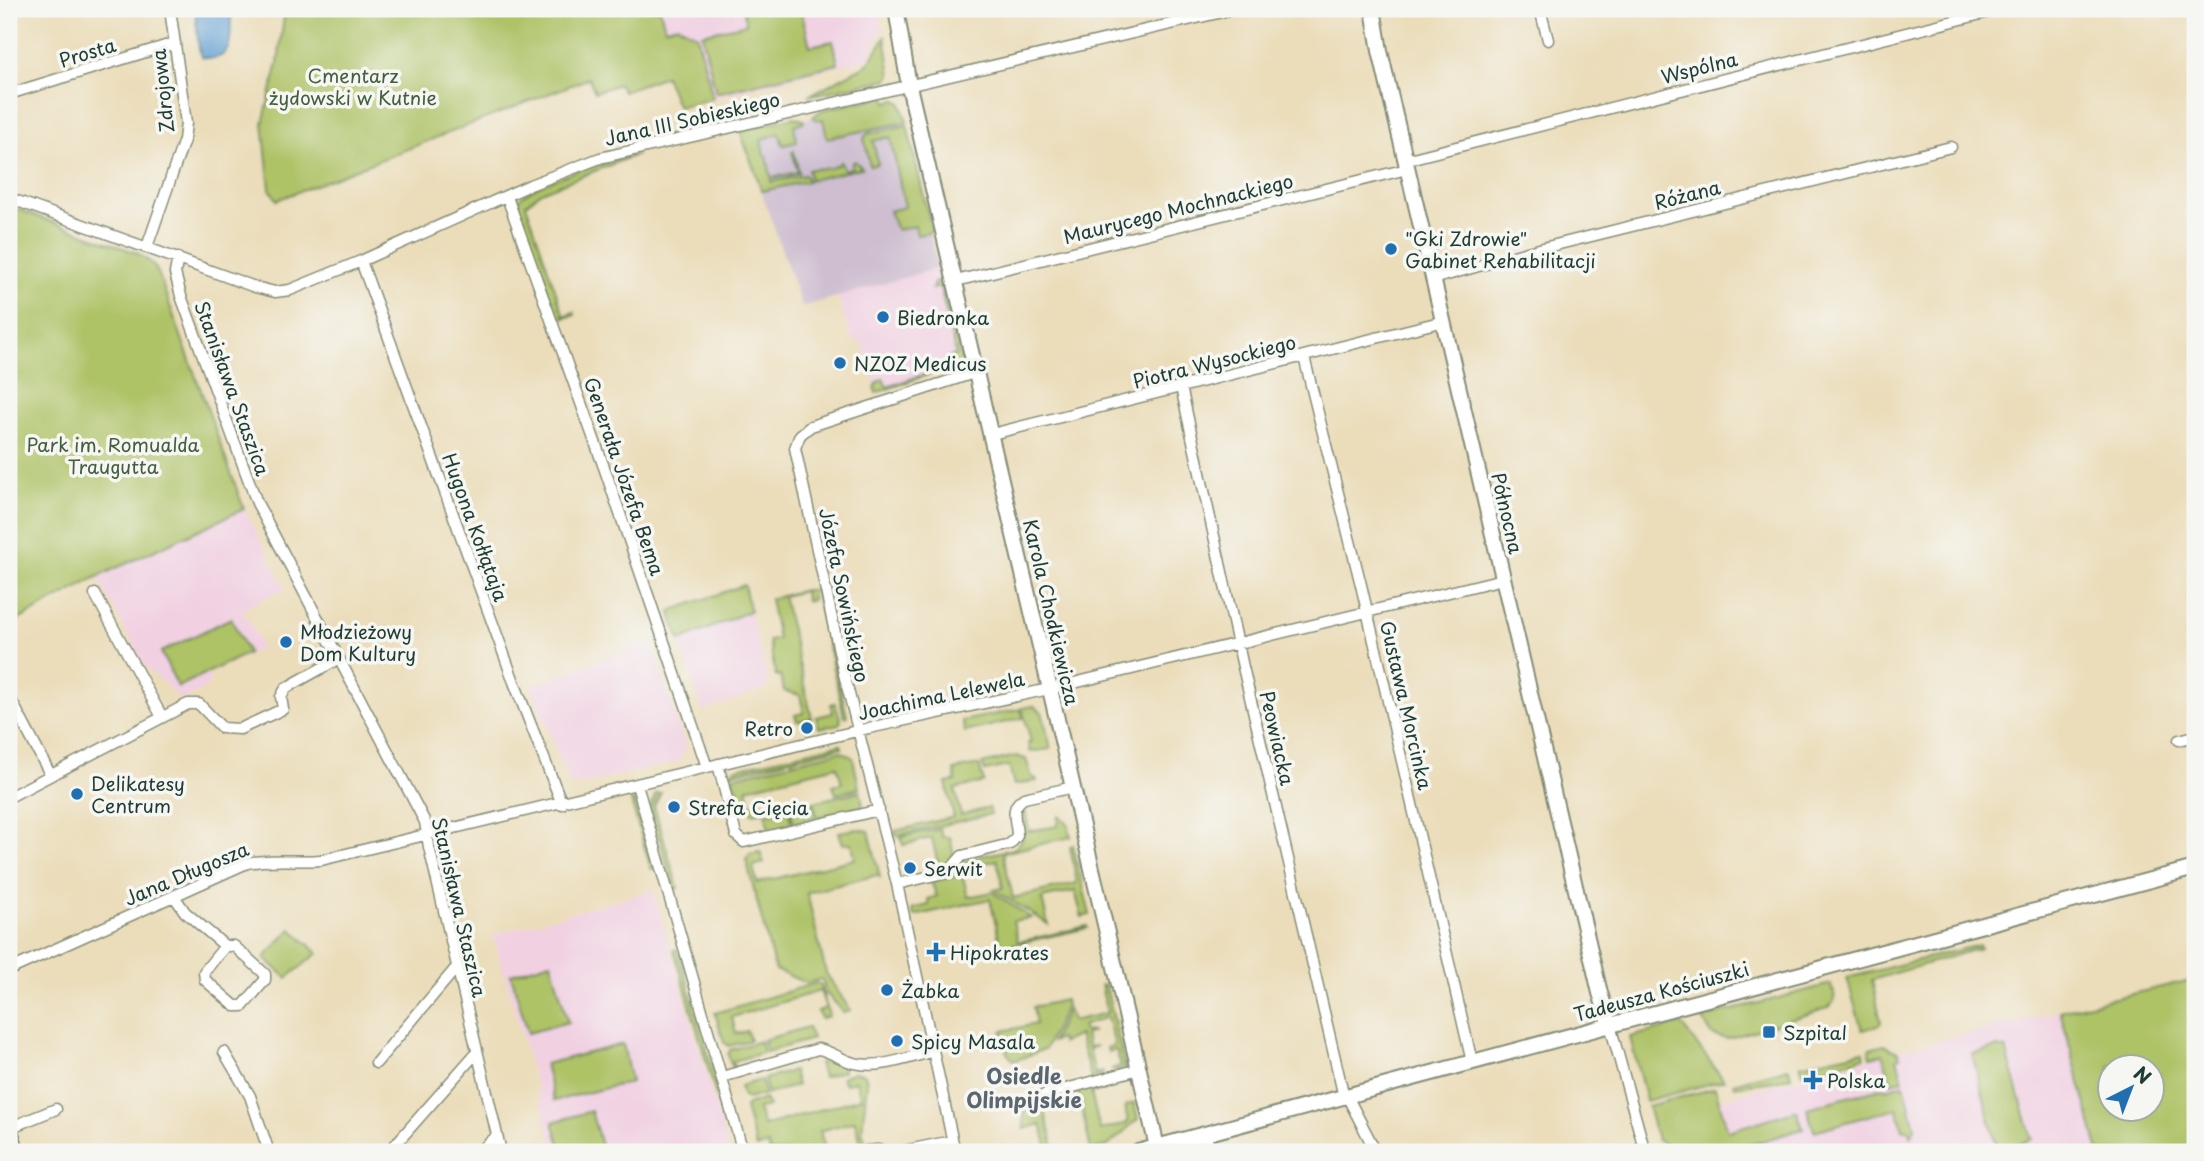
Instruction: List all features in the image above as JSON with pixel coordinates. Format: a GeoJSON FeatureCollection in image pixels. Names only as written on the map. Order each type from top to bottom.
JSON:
{"type":"FeatureCollection","features":[{"type":"Feature","properties":{"kind":"street","name":"Zdrojowa"},"geometry":{"type":"LineString","coordinates":[[148,247],[186,123],[170,9]]}},
{"type":"Feature","properties":{"kind":"street","name":"Karola Chodkiewicza"},"geometry":{"type":"LineString","coordinates":[[896,9],[909,86],[1157,1147]]}},
{"type":"Feature","properties":{"kind":"street","name":"Jana III Sobieskiego"},"geometry":{"type":"LineString","coordinates":[[9,198],[255,287],[275,292],[290,290],[530,185],[600,158],[1235,9]]}},
{"type":"Feature","properties":{"kind":"street","name":"Północna"},"geometry":{"type":"LineString","coordinates":[[1373,9],[1406,164],[1600,993],[1610,1025]]}},
{"type":"Feature","properties":{"kind":"street"},"geometry":{"type":"LineString","coordinates":[[1540,9],[1548,40]]}},
{"type":"Feature","properties":{"kind":"street","name":"Wspólna"},"geometry":{"type":"LineString","coordinates":[[1406,164],[2001,9]]}},
{"type":"Feature","properties":{"kind":"street","name":"Prosta"},"geometry":{"type":"LineString","coordinates":[[9,94],[175,43]]}},
{"type":"Feature","properties":{"kind":"street","name":"Różana"},"geometry":{"type":"LineString","coordinates":[[1433,279],[1531,251],[1951,147]]}},
{"type":"Feature","properties":{"kind":"street","name":"Maurycego Mochnackiego"},"geometry":{"type":"LineString","coordinates":[[956,281],[1406,164]]}},
{"type":"Feature","properties":{"kind":"street","name":"Generała Józefa Bema"},"geometry":{"type":"LineString","coordinates":[[507,197],[707,767]]}},
{"type":"Feature","properties":{"kind":"street","name":"Stanisława Staszica"},"geometry":{"type":"LineString","coordinates":[[178,258],[175,273],[181,296],[257,503],[425,822],[456,968],[501,1152]]}},
{"type":"Feature","properties":{"kind":"street","name":"Hugona Kołłątaja"},"geometry":{"type":"LineString","coordinates":[[361,261],[514,682],[562,804]]}},
{"type":"Feature","properties":{"kind":"street","name":"Piotra Wysockiego"},"geometry":{"type":"LineString","coordinates":[[992,434],[1444,321]]}},
{"type":"Feature","properties":{"kind":"street","name":"Gustawa Morcinka"},"geometry":{"type":"LineString","coordinates":[[1304,357],[1367,612],[1472,1062]]}},
{"type":"Feature","properties":{"kind":"street","name":"Józefa Sowińskiego"},"geometry":{"type":"LineString","coordinates":[[955,1152],[897,884],[858,731],[794,448],[800,435],[811,426],[977,372]]}},
{"type":"Feature","properties":{"kind":"street","name":"Peowiacka"},"geometry":{"type":"LineString","coordinates":[[1181,387],[1237,643],[1346,1096],[1376,1152]]}},
{"type":"Feature","properties":{"kind":"street","name":"Joachima Lelewela"},"geometry":{"type":"LineString","coordinates":[[427,834],[562,804],[858,731],[1049,689],[1503,579]]}},
{"type":"Feature","properties":{"kind":"street"},"geometry":{"type":"LineString","coordinates":[[95,594],[162,716]]}},
{"type":"Feature","properties":{"kind":"street"},"geometry":{"type":"LineString","coordinates":[[9,797],[188,704],[199,704],[222,728],[240,730],[283,709],[281,697],[286,688],[338,659]]}},
{"type":"Feature","properties":{"kind":"street"},"geometry":{"type":"LineString","coordinates":[[9,696],[50,774]]}},
{"type":"Feature","properties":{"kind":"street"},"geometry":{"type":"LineString","coordinates":[[2179,740],[2195,736]]}},
{"type":"Feature","properties":{"kind":"street"},"geometry":{"type":"LineString","coordinates":[[718,764],[736,835],[744,842],[879,810]]}},
{"type":"Feature","properties":{"kind":"street"},"geometry":{"type":"LineString","coordinates":[[637,785],[743,1152]]}},
{"type":"Feature","properties":{"kind":"street"},"geometry":{"type":"LineString","coordinates":[[897,884],[944,873],[954,868],[962,856],[1010,844],[1018,833],[1014,811],[1018,802],[1024,798],[1074,787]]}},
{"type":"Feature","properties":{"kind":"street","name":"Jana Długosza"},"geometry":{"type":"LineString","coordinates":[[9,970],[247,863],[265,859],[286,862],[321,860],[427,834]]}},
{"type":"Feature","properties":{"kind":"street","name":"Tadeusza Kościuszki"},"geometry":{"type":"LineString","coordinates":[[1138,1152],[2195,868]]}},
{"type":"Feature","properties":{"kind":"street"},"geometry":{"type":"LineString","coordinates":[[174,896],[185,912],[225,946],[234,946],[265,974],[265,981],[243,1006],[234,1006],[205,980],[204,972],[225,946]]}},
{"type":"Feature","properties":{"kind":"street"},"geometry":{"type":"LineString","coordinates":[[376,1063],[456,968]]}},
{"type":"Feature","properties":{"kind":"street"},"geometry":{"type":"LineString","coordinates":[[1610,1025],[1645,1152]]}},
{"type":"Feature","properties":{"kind":"street"},"geometry":{"type":"LineString","coordinates":[[722,1077],[818,1049],[842,1060],[871,1066],[932,1052]]}},
{"type":"Feature","properties":{"kind":"street"},"geometry":{"type":"LineString","coordinates":[[224,1052],[250,1096],[269,1152]]}},
{"type":"Feature","properties":{"kind":"street"},"geometry":{"type":"LineString","coordinates":[[395,1145],[477,1052]]}},
{"type":"Feature","properties":{"kind":"street"},"geometry":{"type":"LineString","coordinates":[[1044,1095],[1139,1069]]}},
{"type":"Feature","properties":{"kind":"street"},"geometry":{"type":"LineString","coordinates":[[17,1152],[9,1127],[56,1109]]}},
{"type":"Feature","properties":{"kind":"street"},"geometry":{"type":"LineString","coordinates":[[1205,1134],[1211,1152]]}},
{"type":"Feature","properties":{"kind":"street"},"geometry":{"type":"LineString","coordinates":[[479,1152],[497,1136]]}},
{"type":"Feature","properties":{"kind":"street"},"geometry":{"type":"LineString","coordinates":[[866,1151],[898,1152],[952,1141]]}},
{"type":"Feature","properties":{"kind":"shaded area"},"geometry":{"type":"Polygon","coordinates":[[[560,9],[879,9],[882,29],[867,59],[678,107],[665,76],[623,91],[619,84],[595,92],[590,78],[584,80],[560,9]]]}},
{"type":"Feature","properties":{"kind":"shaded area"},"geometry":{"type":"Polygon","coordinates":[[[898,99],[938,268],[802,307],[741,134],[898,99]]]}},
{"type":"Feature","properties":{"kind":"shaded area"},"geometry":{"type":"Polygon","coordinates":[[[938,268],[960,364],[886,389],[875,383],[862,343],[851,338],[838,297],[938,268]]]}},
{"type":"Feature","properties":{"kind":"shaded area"},"geometry":{"type":"Polygon","coordinates":[[[244,509],[285,588],[243,609],[262,648],[208,674],[211,681],[204,689],[182,700],[144,665],[97,577],[244,509]]]}},
{"type":"Feature","properties":{"kind":"shaded area"},"geometry":{"type":"Polygon","coordinates":[[[747,599],[769,687],[703,711],[670,611],[747,599]]]}},
{"type":"Feature","properties":{"kind":"shaded area"},"geometry":{"type":"Polygon","coordinates":[[[651,642],[686,748],[680,761],[571,787],[531,686],[651,642]]]}},
{"type":"Feature","properties":{"kind":"shaded area"},"geometry":{"type":"Polygon","coordinates":[[[653,890],[729,1152],[555,1152],[493,935],[653,890]]]}},
{"type":"Feature","properties":{"kind":"shaded area"},"geometry":{"type":"Polygon","coordinates":[[[2060,1011],[2099,1152],[1671,1152],[1661,1116],[1886,1054],[2060,1011]]]}},
{"type":"Feature","properties":{"kind":"green space","name":"Cmentarz żydowski w Kutnie"},"geometry":{"type":"Polygon","coordinates":[[[285,9],[660,9],[665,28],[677,25],[697,35],[713,98],[678,107],[665,76],[623,91],[619,84],[595,92],[589,78],[277,200],[270,189],[263,123],[278,63],[285,9]]]}},
{"type":"Feature","properties":{"kind":"green space"},"geometry":{"type":"Polygon","coordinates":[[[743,9],[801,9],[810,46],[833,41],[838,64],[716,93],[702,34],[746,24],[743,9]]]}},
{"type":"Feature","properties":{"kind":"green space"},"geometry":{"type":"Polygon","coordinates":[[[885,37],[891,75],[888,79],[808,96],[868,64],[885,37]]]}},
{"type":"Feature","properties":{"kind":"green space"},"geometry":{"type":"Polygon","coordinates":[[[886,96],[887,102],[896,100],[901,103],[907,122],[827,138],[823,119],[816,120],[813,117],[822,110],[886,96]]]}},
{"type":"Feature","properties":{"kind":"green space"},"geometry":{"type":"Polygon","coordinates":[[[794,117],[804,120],[794,125],[797,142],[783,145],[779,133],[761,140],[764,156],[767,156],[771,178],[798,172],[792,152],[794,151],[799,173],[771,179],[771,182],[805,175],[808,181],[762,191],[740,131],[794,117]]]}},
{"type":"Feature","properties":{"kind":"green space"},"geometry":{"type":"Polygon","coordinates":[[[907,125],[932,232],[917,235],[915,226],[897,230],[889,211],[905,207],[890,137],[873,141],[878,164],[870,166],[864,138],[867,134],[907,125]]]}},
{"type":"Feature","properties":{"kind":"green space"},"geometry":{"type":"Polygon","coordinates":[[[638,154],[541,192],[526,204],[564,316],[574,312],[575,315],[560,319],[556,316],[519,212],[519,199],[558,178],[638,154]]]}},
{"type":"Feature","properties":{"kind":"green space"},"geometry":{"type":"Polygon","coordinates":[[[855,161],[862,168],[810,180],[808,170],[830,168],[841,162],[844,170],[852,168],[855,161]]]}},
{"type":"Feature","properties":{"kind":"green space","name":"Park im. Romualda Traugutta"},"geometry":{"type":"Polygon","coordinates":[[[9,206],[137,253],[153,264],[244,509],[97,577],[9,625],[9,206]]]}},
{"type":"Feature","properties":{"kind":"green space"},"geometry":{"type":"Polygon","coordinates":[[[941,280],[962,361],[960,364],[876,393],[876,386],[883,379],[887,387],[949,366],[946,358],[956,355],[940,287],[932,289],[934,283],[941,280]]]}},
{"type":"Feature","properties":{"kind":"green space"},"geometry":{"type":"Polygon","coordinates":[[[744,585],[750,611],[680,641],[670,611],[744,585]]]}},
{"type":"Feature","properties":{"kind":"green space"},"geometry":{"type":"Polygon","coordinates":[[[815,589],[818,589],[847,716],[844,717],[815,589]]]}},
{"type":"Feature","properties":{"kind":"green space"},"geometry":{"type":"Polygon","coordinates":[[[805,590],[812,590],[812,600],[806,601],[804,591],[783,596],[812,718],[797,721],[795,715],[804,713],[800,695],[784,691],[780,675],[776,676],[769,641],[778,639],[770,599],[805,590]]]}},
{"type":"Feature","properties":{"kind":"green space"},"geometry":{"type":"Polygon","coordinates":[[[231,618],[248,653],[178,687],[161,652],[231,618]]]}},
{"type":"Feature","properties":{"kind":"green space"},"geometry":{"type":"Polygon","coordinates":[[[835,703],[841,721],[839,724],[819,728],[816,717],[833,713],[831,704],[835,703]]]}},
{"type":"Feature","properties":{"kind":"green space"},"geometry":{"type":"Polygon","coordinates":[[[1034,706],[1042,712],[1051,749],[1030,752],[1028,743],[1031,742],[1022,708],[1034,706]]]}},
{"type":"Feature","properties":{"kind":"green space"},"geometry":{"type":"Polygon","coordinates":[[[1021,709],[1023,718],[965,732],[962,721],[1021,709]]]}},
{"type":"Feature","properties":{"kind":"green space"},"geometry":{"type":"Polygon","coordinates":[[[841,744],[842,747],[729,774],[734,769],[841,744]]]}},
{"type":"Feature","properties":{"kind":"green space"},"geometry":{"type":"Polygon","coordinates":[[[841,751],[853,758],[859,788],[836,794],[833,785],[842,783],[837,766],[747,788],[751,805],[761,803],[764,811],[752,813],[732,780],[732,777],[841,751]]]}},
{"type":"Feature","properties":{"kind":"green space"},"geometry":{"type":"Polygon","coordinates":[[[1016,756],[1026,759],[1032,778],[1037,781],[1014,785],[1009,766],[985,771],[982,764],[1016,756]]]}},
{"type":"Feature","properties":{"kind":"green space"},"geometry":{"type":"Polygon","coordinates":[[[979,765],[984,782],[955,789],[961,815],[989,808],[991,814],[896,836],[895,831],[954,817],[946,783],[956,781],[954,770],[979,765]]]}},
{"type":"Feature","properties":{"kind":"green space"},"geometry":{"type":"Polygon","coordinates":[[[860,791],[863,806],[817,817],[814,802],[860,791]]]}},
{"type":"Feature","properties":{"kind":"green space"},"geometry":{"type":"Polygon","coordinates":[[[661,793],[654,806],[678,888],[674,890],[650,807],[656,794],[661,793]]]}},
{"type":"Feature","properties":{"kind":"green space"},"geometry":{"type":"Polygon","coordinates":[[[1053,795],[1053,798],[1024,805],[1029,831],[1058,826],[1059,816],[1068,823],[1071,837],[1003,853],[1013,898],[1077,883],[1070,847],[1073,845],[1090,915],[1082,917],[1075,891],[1042,898],[1048,924],[994,890],[1003,888],[997,860],[962,870],[963,864],[969,859],[1013,849],[1018,845],[1022,834],[1020,804],[1053,795]]]}},
{"type":"Feature","properties":{"kind":"green space"},"geometry":{"type":"Polygon","coordinates":[[[631,801],[635,801],[655,868],[651,869],[631,801]]]}},
{"type":"Feature","properties":{"kind":"green space"},"geometry":{"type":"Polygon","coordinates":[[[813,803],[816,817],[794,823],[790,808],[813,803]]]}},
{"type":"Feature","properties":{"kind":"green space"},"geometry":{"type":"Polygon","coordinates":[[[788,808],[792,824],[769,829],[765,814],[788,808]]]}},
{"type":"Feature","properties":{"kind":"green space"},"geometry":{"type":"Polygon","coordinates":[[[856,829],[869,831],[880,877],[877,875],[807,893],[826,973],[850,1010],[844,1013],[826,993],[822,979],[806,983],[775,970],[746,859],[750,854],[760,852],[764,863],[753,866],[757,883],[855,859],[852,843],[843,844],[839,832],[856,829]]]}},
{"type":"Feature","properties":{"kind":"green space"},"geometry":{"type":"Polygon","coordinates":[[[940,829],[942,837],[950,837],[954,857],[947,868],[930,873],[928,867],[938,864],[932,838],[903,845],[901,837],[940,829]]]}},
{"type":"Feature","properties":{"kind":"green space"},"geometry":{"type":"Polygon","coordinates":[[[960,875],[963,877],[968,897],[992,892],[1031,918],[1013,921],[1018,942],[1087,926],[1088,928],[1001,947],[990,899],[914,916],[912,909],[929,905],[928,899],[937,896],[931,882],[960,875]]]}},
{"type":"Feature","properties":{"kind":"green space"},"geometry":{"type":"Polygon","coordinates":[[[291,929],[318,953],[287,978],[264,958],[291,929]]]}},
{"type":"Feature","properties":{"kind":"green space"},"geometry":{"type":"Polygon","coordinates":[[[1979,945],[1980,948],[1872,980],[1881,1022],[1878,1026],[1862,1030],[1847,978],[1979,945]]]}},
{"type":"Feature","properties":{"kind":"green space"},"geometry":{"type":"Polygon","coordinates":[[[678,949],[728,1122],[724,1123],[674,950],[678,949]]]}},
{"type":"Feature","properties":{"kind":"green space"},"geometry":{"type":"Polygon","coordinates":[[[551,962],[568,1022],[528,1033],[511,974],[551,962]]]}},
{"type":"Feature","properties":{"kind":"green space"},"geometry":{"type":"Polygon","coordinates":[[[2195,979],[2195,1152],[2099,1152],[2060,1011],[2195,979]]]}},
{"type":"Feature","properties":{"kind":"green space"},"geometry":{"type":"Polygon","coordinates":[[[816,983],[821,986],[829,1016],[821,1019],[818,1011],[826,1008],[820,991],[732,1017],[736,1034],[747,1031],[750,1040],[729,1046],[724,1042],[715,1013],[816,983]]]}},
{"type":"Feature","properties":{"kind":"green space"},"geometry":{"type":"Polygon","coordinates":[[[1831,984],[1834,997],[1828,1008],[1727,1039],[1712,1035],[1702,1018],[1831,984]]]}},
{"type":"Feature","properties":{"kind":"green space"},"geometry":{"type":"Polygon","coordinates":[[[1101,985],[1106,986],[1126,1070],[1117,1072],[1112,1069],[1121,1066],[1116,1050],[1108,1052],[1107,1048],[1115,1045],[1107,1017],[1082,1026],[1084,1032],[1093,1031],[1085,1035],[1088,1047],[1097,1046],[1089,1049],[1095,1074],[1103,1072],[1101,1076],[1091,1079],[1079,1035],[1062,1043],[1060,1039],[1052,1042],[1068,1009],[1072,1021],[1107,1013],[1101,985]]]}},
{"type":"Feature","properties":{"kind":"green space"},"geometry":{"type":"Polygon","coordinates":[[[1065,1000],[1066,1007],[1045,1049],[1014,1061],[1007,1053],[1002,1031],[1036,1024],[1033,1007],[1065,1000]]]}},
{"type":"Feature","properties":{"kind":"green space"},"geometry":{"type":"Polygon","coordinates":[[[1681,1024],[1724,1080],[1646,1101],[1630,1037],[1681,1024]]]}},
{"type":"Feature","properties":{"kind":"green space"},"geometry":{"type":"Polygon","coordinates":[[[808,1027],[812,1039],[766,1052],[763,1040],[808,1027]]]}},
{"type":"Feature","properties":{"kind":"green space"},"geometry":{"type":"Polygon","coordinates":[[[760,1041],[763,1053],[733,1061],[735,1070],[733,1069],[728,1055],[730,1050],[760,1041]]]}},
{"type":"Feature","properties":{"kind":"green space"},"geometry":{"type":"Polygon","coordinates":[[[623,1044],[631,1082],[554,1101],[545,1064],[623,1044]]]}},
{"type":"Feature","properties":{"kind":"green space"},"geometry":{"type":"Polygon","coordinates":[[[1884,1045],[1898,1052],[1903,1080],[1891,1083],[1883,1054],[1871,1057],[1869,1049],[1884,1045]]]}},
{"type":"Feature","properties":{"kind":"green space"},"geometry":{"type":"Polygon","coordinates":[[[1998,1047],[2006,1049],[2032,1139],[1998,1151],[1972,1054],[1998,1047]]]}},
{"type":"Feature","properties":{"kind":"green space"},"geometry":{"type":"Polygon","coordinates":[[[1863,1051],[1865,1057],[1803,1073],[1800,1065],[1863,1051]]]}},
{"type":"Feature","properties":{"kind":"green space"},"geometry":{"type":"Polygon","coordinates":[[[821,1054],[842,1066],[843,1071],[823,1077],[819,1063],[823,1062],[821,1054]]]}},
{"type":"Feature","properties":{"kind":"green space"},"geometry":{"type":"Polygon","coordinates":[[[1789,1068],[1791,1076],[1775,1081],[1734,1086],[1733,1083],[1789,1068]]]}},
{"type":"Feature","properties":{"kind":"green space"},"geometry":{"type":"Polygon","coordinates":[[[793,1071],[797,1085],[768,1094],[764,1079],[793,1071]]]}},
{"type":"Feature","properties":{"kind":"green space"},"geometry":{"type":"Polygon","coordinates":[[[854,1072],[865,1074],[867,1083],[862,1131],[867,1146],[861,1143],[855,1121],[820,1131],[826,1152],[770,1152],[768,1145],[756,1148],[745,1108],[747,1105],[765,1099],[769,1106],[758,1109],[763,1126],[861,1098],[856,1081],[845,1084],[842,1077],[854,1072]]]}},
{"type":"Feature","properties":{"kind":"green space"},"geometry":{"type":"Polygon","coordinates":[[[761,1080],[765,1094],[748,1099],[743,1097],[740,1086],[761,1080]]]}},
{"type":"Feature","properties":{"kind":"green space"},"geometry":{"type":"Polygon","coordinates":[[[1105,1082],[1107,1089],[1091,1093],[1100,1130],[1128,1123],[1125,1106],[1134,1103],[1138,1119],[1108,1146],[1091,1150],[1078,1092],[1042,1100],[1055,1152],[1049,1152],[1041,1124],[1024,1129],[1024,1111],[1040,1107],[1040,1099],[1105,1082]]]}},
{"type":"Feature","properties":{"kind":"green space"},"geometry":{"type":"Polygon","coordinates":[[[1904,1084],[1915,1128],[1911,1136],[1908,1129],[1903,1130],[1897,1108],[1814,1131],[1807,1108],[1904,1084]]]}},
{"type":"Feature","properties":{"kind":"green space"},"geometry":{"type":"Polygon","coordinates":[[[1715,1088],[1728,1131],[1797,1110],[1803,1129],[1715,1152],[1683,1151],[1657,1140],[1648,1106],[1715,1088]]]}},
{"type":"Feature","properties":{"kind":"green space"},"geometry":{"type":"Polygon","coordinates":[[[591,1111],[603,1152],[562,1152],[553,1122],[591,1111]]]}},
{"type":"Feature","properties":{"kind":"water"},"geometry":{"type":"Polygon","coordinates":[[[195,9],[231,9],[231,36],[226,51],[221,56],[202,57],[195,9]]]}},
{"type":"Feature","properties":{"kind":"place","name":"\"Gki Zdrowie\" Gabinet Rehabilitacji"},"geometry":{"type":"Point","coordinates":[1391,249]}},
{"type":"Feature","properties":{"kind":"place","name":"Biedronka"},"geometry":{"type":"Point","coordinates":[883,317]}},
{"type":"Feature","properties":{"kind":"place","name":"NZOZ Medicus"},"geometry":{"type":"Point","coordinates":[840,363]}},
{"type":"Feature","properties":{"kind":"place","name":"Młodzieżowy Dom Kultury"},"geometry":{"type":"Point","coordinates":[286,642]}},
{"type":"Feature","properties":{"kind":"place","name":"Retro"},"geometry":{"type":"Point","coordinates":[807,728]}},
{"type":"Feature","properties":{"kind":"place","name":"Delikatesy Centrum"},"geometry":{"type":"Point","coordinates":[77,794]}},
{"type":"Feature","properties":{"kind":"place","name":"Strefa Cięcia"},"geometry":{"type":"Point","coordinates":[674,807]}},
{"type":"Feature","properties":{"kind":"place","name":"Serwit"},"geometry":{"type":"Point","coordinates":[910,868]}},
{"type":"Feature","properties":{"kind":"place","name":"Hipokrates"},"geometry":{"type":"Point","coordinates":[936,952]}},
{"type":"Feature","properties":{"kind":"place","name":"Żabka"},"geometry":{"type":"Point","coordinates":[887,990]}},
{"type":"Feature","properties":{"kind":"place","name":"Szpital"},"geometry":{"type":"Point","coordinates":[1769,1032]}},
{"type":"Feature","properties":{"kind":"place","name":"Spicy Masala"},"geometry":{"type":"Point","coordinates":[897,1041]}},
{"type":"Feature","properties":{"kind":"place","name":"Polska"},"geometry":{"type":"Point","coordinates":[1813,1080]}},
{"type":"Feature","properties":{"kind":"district","name":"Osiedle Olimpijskie"},"geometry":{"type":"Point","coordinates":[1024,1087]}}]}
